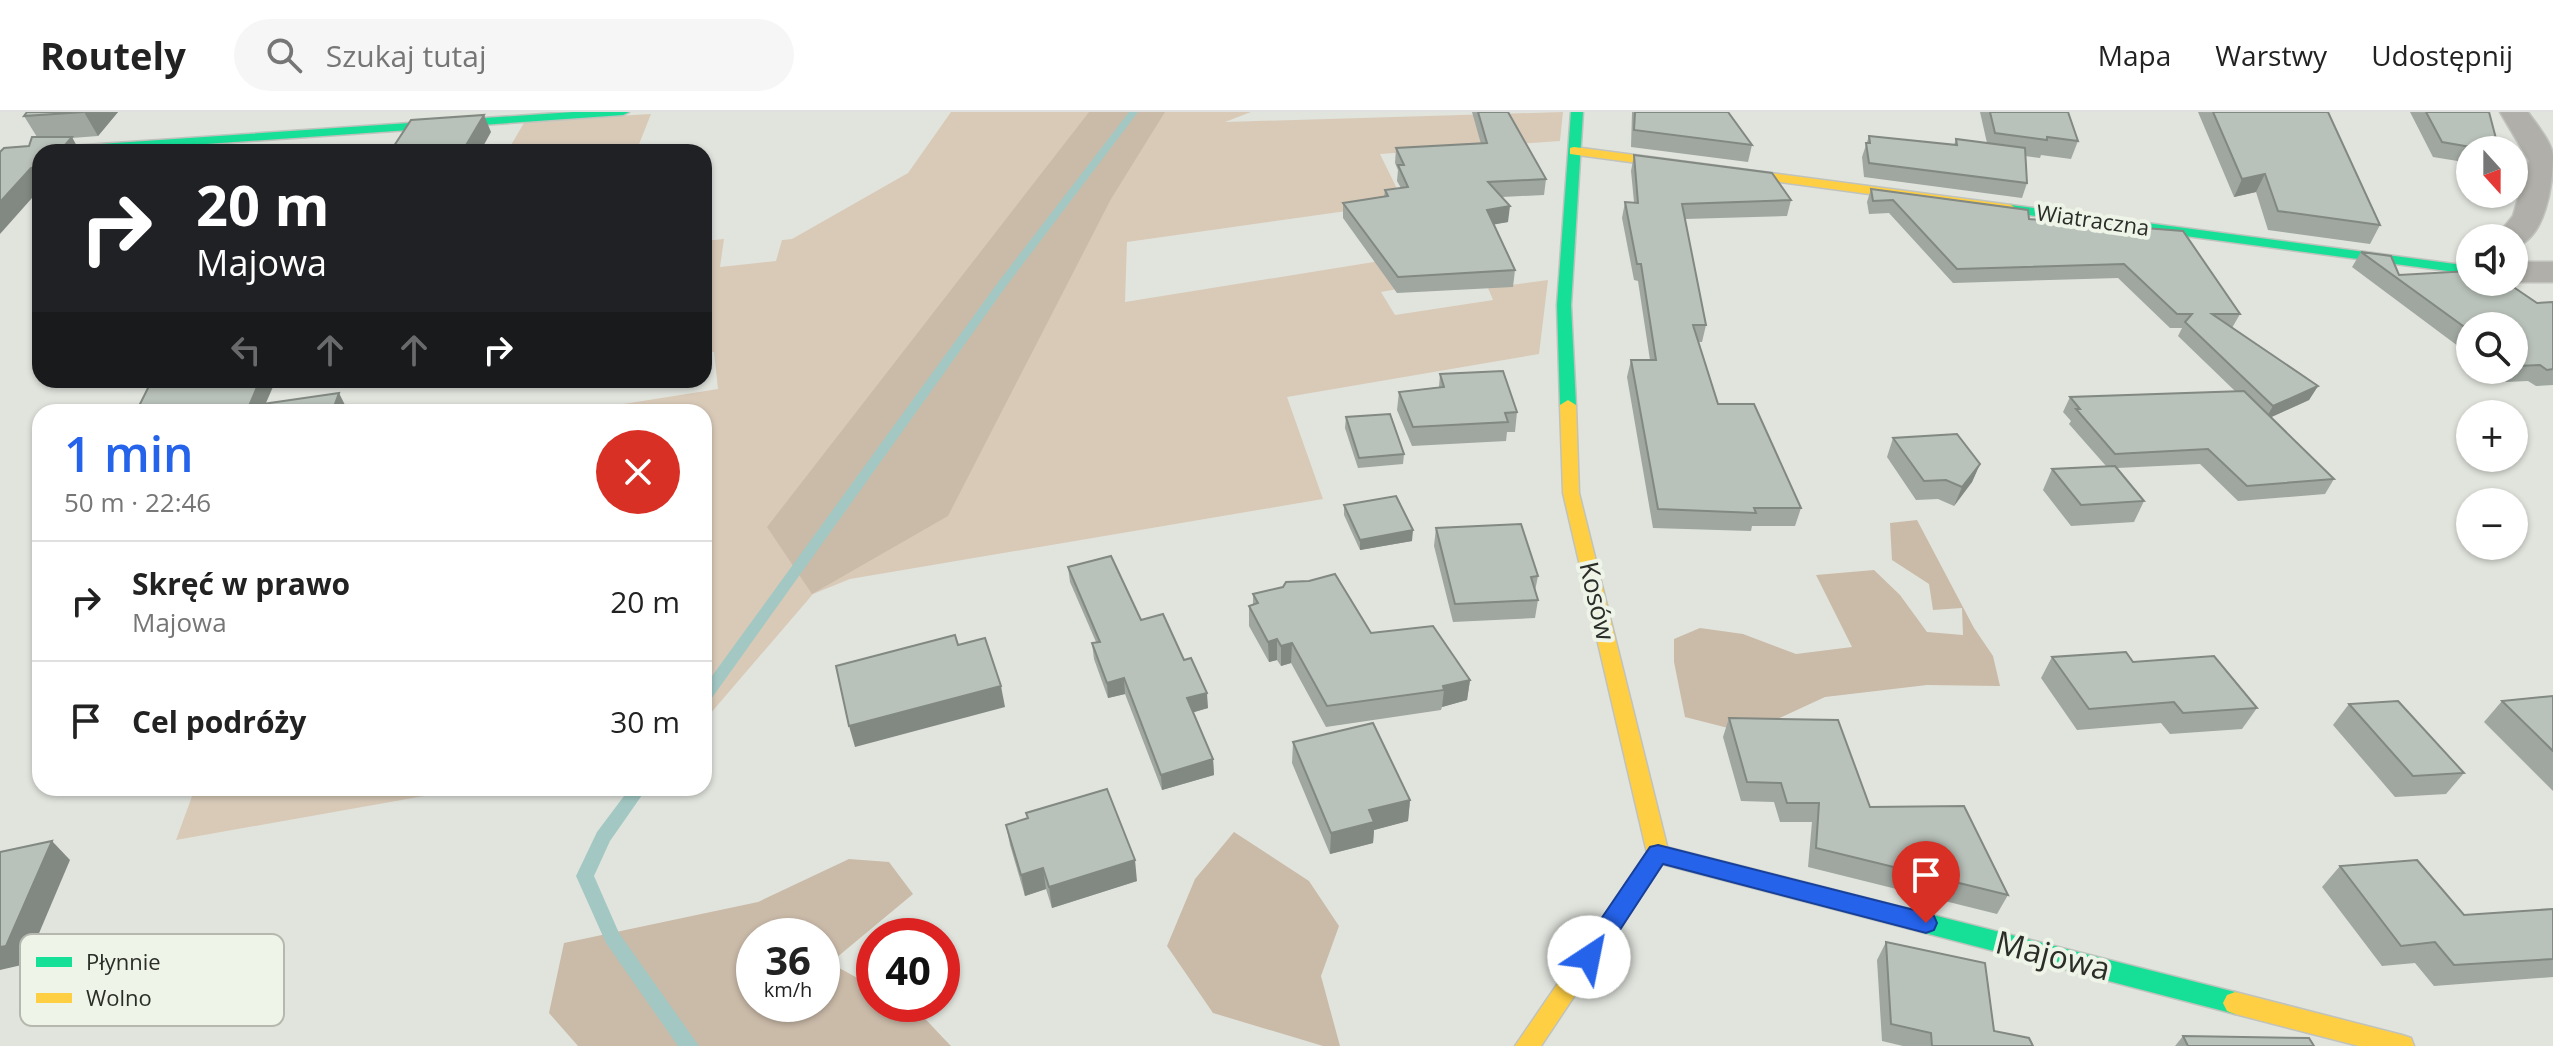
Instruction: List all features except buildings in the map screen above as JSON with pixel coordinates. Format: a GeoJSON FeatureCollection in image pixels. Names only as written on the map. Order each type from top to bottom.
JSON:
{"type":"FeatureCollection","features":[{"type":"Feature","properties":{"kind":"street"},"geometry":{"type":"LineString","coordinates":[[162,144],[623,112]]}},
{"type":"Feature","properties":{"kind":"street","name":"Kosów"},"geometry":{"type":"LineString","coordinates":[[1577,112],[1564,305],[1571,493],[1658,854]]}},
{"type":"Feature","properties":{"kind":"street"},"geometry":{"type":"LineString","coordinates":[[2514,112],[2544,161],[2528,218],[2523,224]]}},
{"type":"Feature","properties":{"kind":"street","name":"Wiatraczna"},"geometry":{"type":"LineString","coordinates":[[1574,151],[2456,268]]}},
{"type":"Feature","properties":{"kind":"street"},"geometry":{"type":"LineString","coordinates":[[2528,272],[2553,272]]}},
{"type":"Feature","properties":{"kind":"street"},"geometry":{"type":"LineString","coordinates":[[1527,1046],[1658,854]]}},
{"type":"Feature","properties":{"kind":"street","name":"Majowa"},"geometry":{"type":"LineString","coordinates":[[1658,854],[2402,1046]]}},
{"type":"Feature","properties":{"kind":"shaded area"},"geometry":{"type":"Polygon","coordinates":[[[951,112],[1251,112],[1225,122],[1563,112],[1560,141],[1380,154],[1404,203],[1127,242],[1125,302],[1386,260],[1403,288],[1381,292],[1395,315],[1493,300],[1488,288],[1548,280],[1539,354],[1287,397],[1323,499],[850,579],[813,594],[712,712],[712,404],[623,404],[718,389],[712,352],[712,240],[724,239],[720,267],[776,261],[782,240],[792,239],[908,173],[951,112]]]}},
{"type":"Feature","properties":{"kind":"shaded area"},"geometry":{"type":"Polygon","coordinates":[[[1089,112],[1165,112],[1111,199],[948,516],[812,594],[767,527],[1089,112]]]}},
{"type":"Feature","properties":{"kind":"shaded area"},"geometry":{"type":"Polygon","coordinates":[[[651,114],[639,144],[512,144],[525,121],[651,114]]]}},
{"type":"Feature","properties":{"kind":"shaded area"},"geometry":{"type":"Polygon","coordinates":[[[1917,520],[1974,628],[1993,656],[2000,686],[1927,685],[1825,697],[1773,721],[1736,730],[1685,717],[1674,662],[1674,639],[1700,628],[1743,634],[1796,654],[1852,647],[1816,575],[1874,570],[1900,595],[1927,632],[1963,635],[1962,608],[1933,610],[1929,584],[1892,560],[1890,523],[1917,520]]]}},
{"type":"Feature","properties":{"kind":"shaded area"},"geometry":{"type":"Polygon","coordinates":[[[192,796],[424,796],[176,840],[192,796]]]}},
{"type":"Feature","properties":{"kind":"shaded area"},"geometry":{"type":"Polygon","coordinates":[[[1234,832],[1309,881],[1339,926],[1321,976],[1340,1046],[1323,1046],[1213,1013],[1167,946],[1195,879],[1234,832]]]}},
{"type":"Feature","properties":{"kind":"shaded area"},"geometry":{"type":"Polygon","coordinates":[[[849,859],[889,862],[913,894],[884,918],[856,918],[856,941],[840,955],[840,918],[736,918],[736,1022],[840,1022],[840,968],[856,977],[856,1022],[928,1022],[951,1046],[578,1046],[549,1013],[564,943],[758,902],[849,859]]]}},
{"type":"Feature","properties":{"kind":"waterway"},"geometry":{"type":"LineString","coordinates":[[712,687],[1003,283],[1134,112]]}},
{"type":"Feature","properties":{"kind":"waterway"},"geometry":{"type":"LineString","coordinates":[[633,796],[603,837],[585,876],[612,938],[689,1046]]}},
{"type":"Feature","properties":{"kind":"traffic: fast"},"geometry":{"type":"LineString","coordinates":[[157,144],[623,112]]}},
{"type":"Feature","properties":{"kind":"traffic: fast"},"geometry":{"type":"LineString","coordinates":[[1568,405],[1564,305],[1577,112]]}},
{"type":"Feature","properties":{"kind":"traffic: fast"},"geometry":{"type":"LineString","coordinates":[[2011,209],[2456,268]]}},
{"type":"Feature","properties":{"kind":"traffic: fast"},"geometry":{"type":"LineString","coordinates":[[1658,854],[2235,1003]]}},
{"type":"Feature","properties":{"kind":"traffic: slow"},"geometry":{"type":"LineString","coordinates":[[1574,151],[2011,209]]}},
{"type":"Feature","properties":{"kind":"traffic: slow"},"geometry":{"type":"LineString","coordinates":[[1527,1046],[1658,854],[1571,493],[1568,405]]}},
{"type":"Feature","properties":{"kind":"traffic: slow"},"geometry":{"type":"LineString","coordinates":[[2235,1003],[2402,1046]]}},
{"type":"Feature","properties":{"kind":"route"},"geometry":{"type":"LineString","coordinates":[[1589,957],[1658,854],[1926,923]]}}]}
